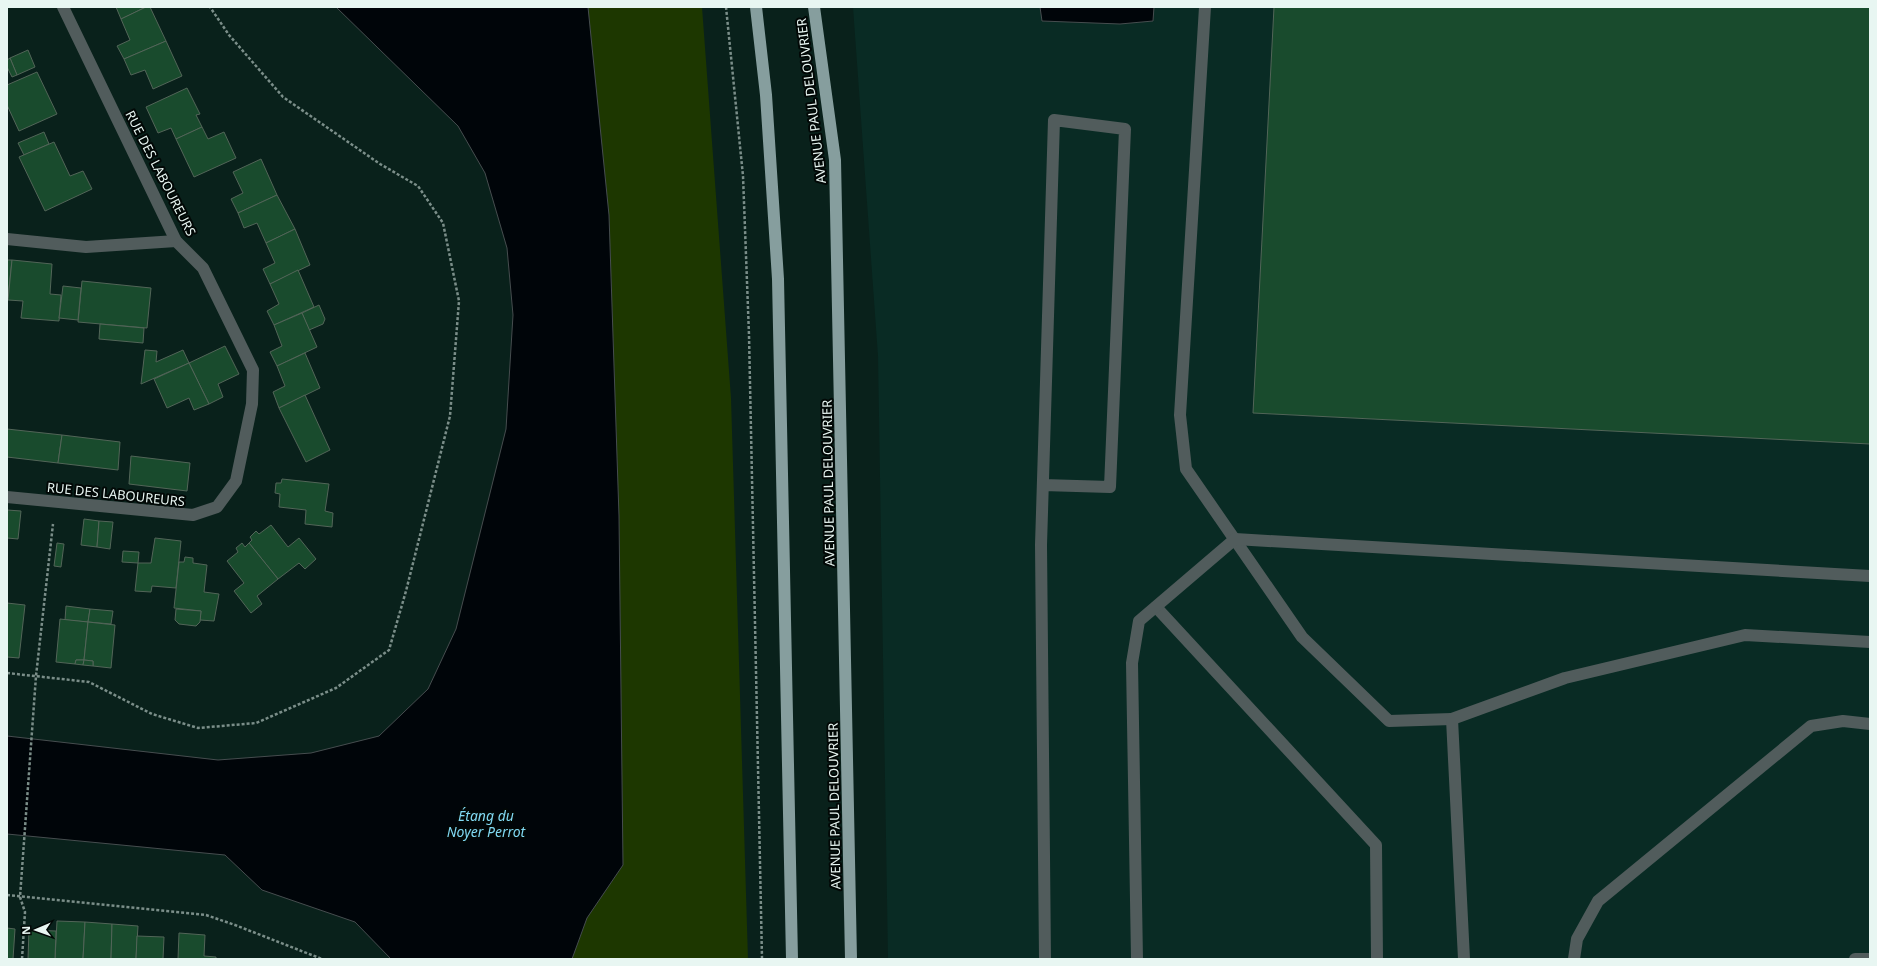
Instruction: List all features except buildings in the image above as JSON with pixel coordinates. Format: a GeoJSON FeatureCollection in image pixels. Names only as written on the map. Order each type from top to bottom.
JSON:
{"type":"FeatureCollection","features":[{"type":"Feature","properties":{"kind":"main road"},"geometry":{"type":"LineString","coordinates":[[756,7],[766,95],[778,279],[792,959]]}},
{"type":"Feature","properties":{"kind":"main road","name":"AVENUE PAUL DELOUVRIER"},"geometry":{"type":"LineString","coordinates":[[814,7],[835,160],[851,959]]}},
{"type":"Feature","properties":{"kind":"street","name":"RUE DES LABOUREURS"},"geometry":{"type":"LineString","coordinates":[[7,497],[193,515],[217,507],[236,481],[252,404],[254,370],[203,268],[176,241],[63,7]]}},
{"type":"Feature","properties":{"kind":"street"},"geometry":{"type":"LineString","coordinates":[[1205,7],[1180,415],[1186,470],[1302,637],[1389,721],[1452,719],[1565,678],[1745,635],[1870,642]]}},
{"type":"Feature","properties":{"kind":"street"},"geometry":{"type":"LineString","coordinates":[[1043,485],[1110,487],[1126,129],[1054,120],[1041,545],[1045,959]]}},
{"type":"Feature","properties":{"kind":"street"},"geometry":{"type":"LineString","coordinates":[[7,239],[86,247],[176,241]]}},
{"type":"Feature","properties":{"kind":"street"},"geometry":{"type":"LineString","coordinates":[[1137,959],[1132,663],[1139,622],[1234,539],[1870,576]]}},
{"type":"Feature","properties":{"kind":"street"},"geometry":{"type":"LineString","coordinates":[[1156,607],[1376,845],[1377,959]]}},
{"type":"Feature","properties":{"kind":"street"},"geometry":{"type":"LineString","coordinates":[[1452,719],[1464,959]]}},
{"type":"Feature","properties":{"kind":"street"},"geometry":{"type":"LineString","coordinates":[[1574,959],[1577,939],[1598,901],[1811,726],[1844,721],[1870,724]]}},
{"type":"Feature","properties":{"kind":"street"},"geometry":{"type":"LineString","coordinates":[[1855,959],[1870,959]]}},
{"type":"Feature","properties":{"kind":"path"},"geometry":{"type":"LineString","coordinates":[[7,673],[89,682],[152,714],[198,728],[256,723],[336,688],[388,650],[406,591],[450,416],[459,301],[442,223],[418,186],[380,164],[283,97],[229,35],[210,7]]}},
{"type":"Feature","properties":{"kind":"path"},"geometry":{"type":"LineString","coordinates":[[726,7],[743,176],[750,359],[762,959]]}},
{"type":"Feature","properties":{"kind":"path"},"geometry":{"type":"LineString","coordinates":[[22,959],[24,912],[20,897],[36,676],[55,502]]}},
{"type":"Feature","properties":{"kind":"path"},"geometry":{"type":"LineString","coordinates":[[7,895],[206,915],[235,924],[322,959]]}},
{"type":"Feature","properties":{"kind":"shaded area"},"geometry":{"type":"Polygon","coordinates":[[[853,7],[1870,7],[1870,959],[888,959],[878,356],[853,7]]]}},
{"type":"Feature","properties":{"kind":"green space"},"geometry":{"type":"Polygon","coordinates":[[[588,7],[702,7],[731,398],[748,959],[572,959],[587,918],[623,865],[619,516],[609,215],[588,7]]]}},
{"type":"Feature","properties":{"kind":"water","name":"Étang du Noyer Perrot"},"geometry":{"type":"Polygon","coordinates":[[[336,7],[588,7],[609,215],[619,516],[623,865],[587,918],[572,959],[391,959],[355,922],[262,890],[225,855],[7,834],[7,736],[218,760],[311,753],[379,736],[428,689],[456,629],[506,429],[513,315],[507,248],[485,173],[458,126],[336,7]]]}},
{"type":"Feature","properties":{"kind":"water"},"geometry":{"type":"Polygon","coordinates":[[[1040,7],[1154,7],[1153,21],[1120,24],[1042,21],[1040,7]]]}}]}
